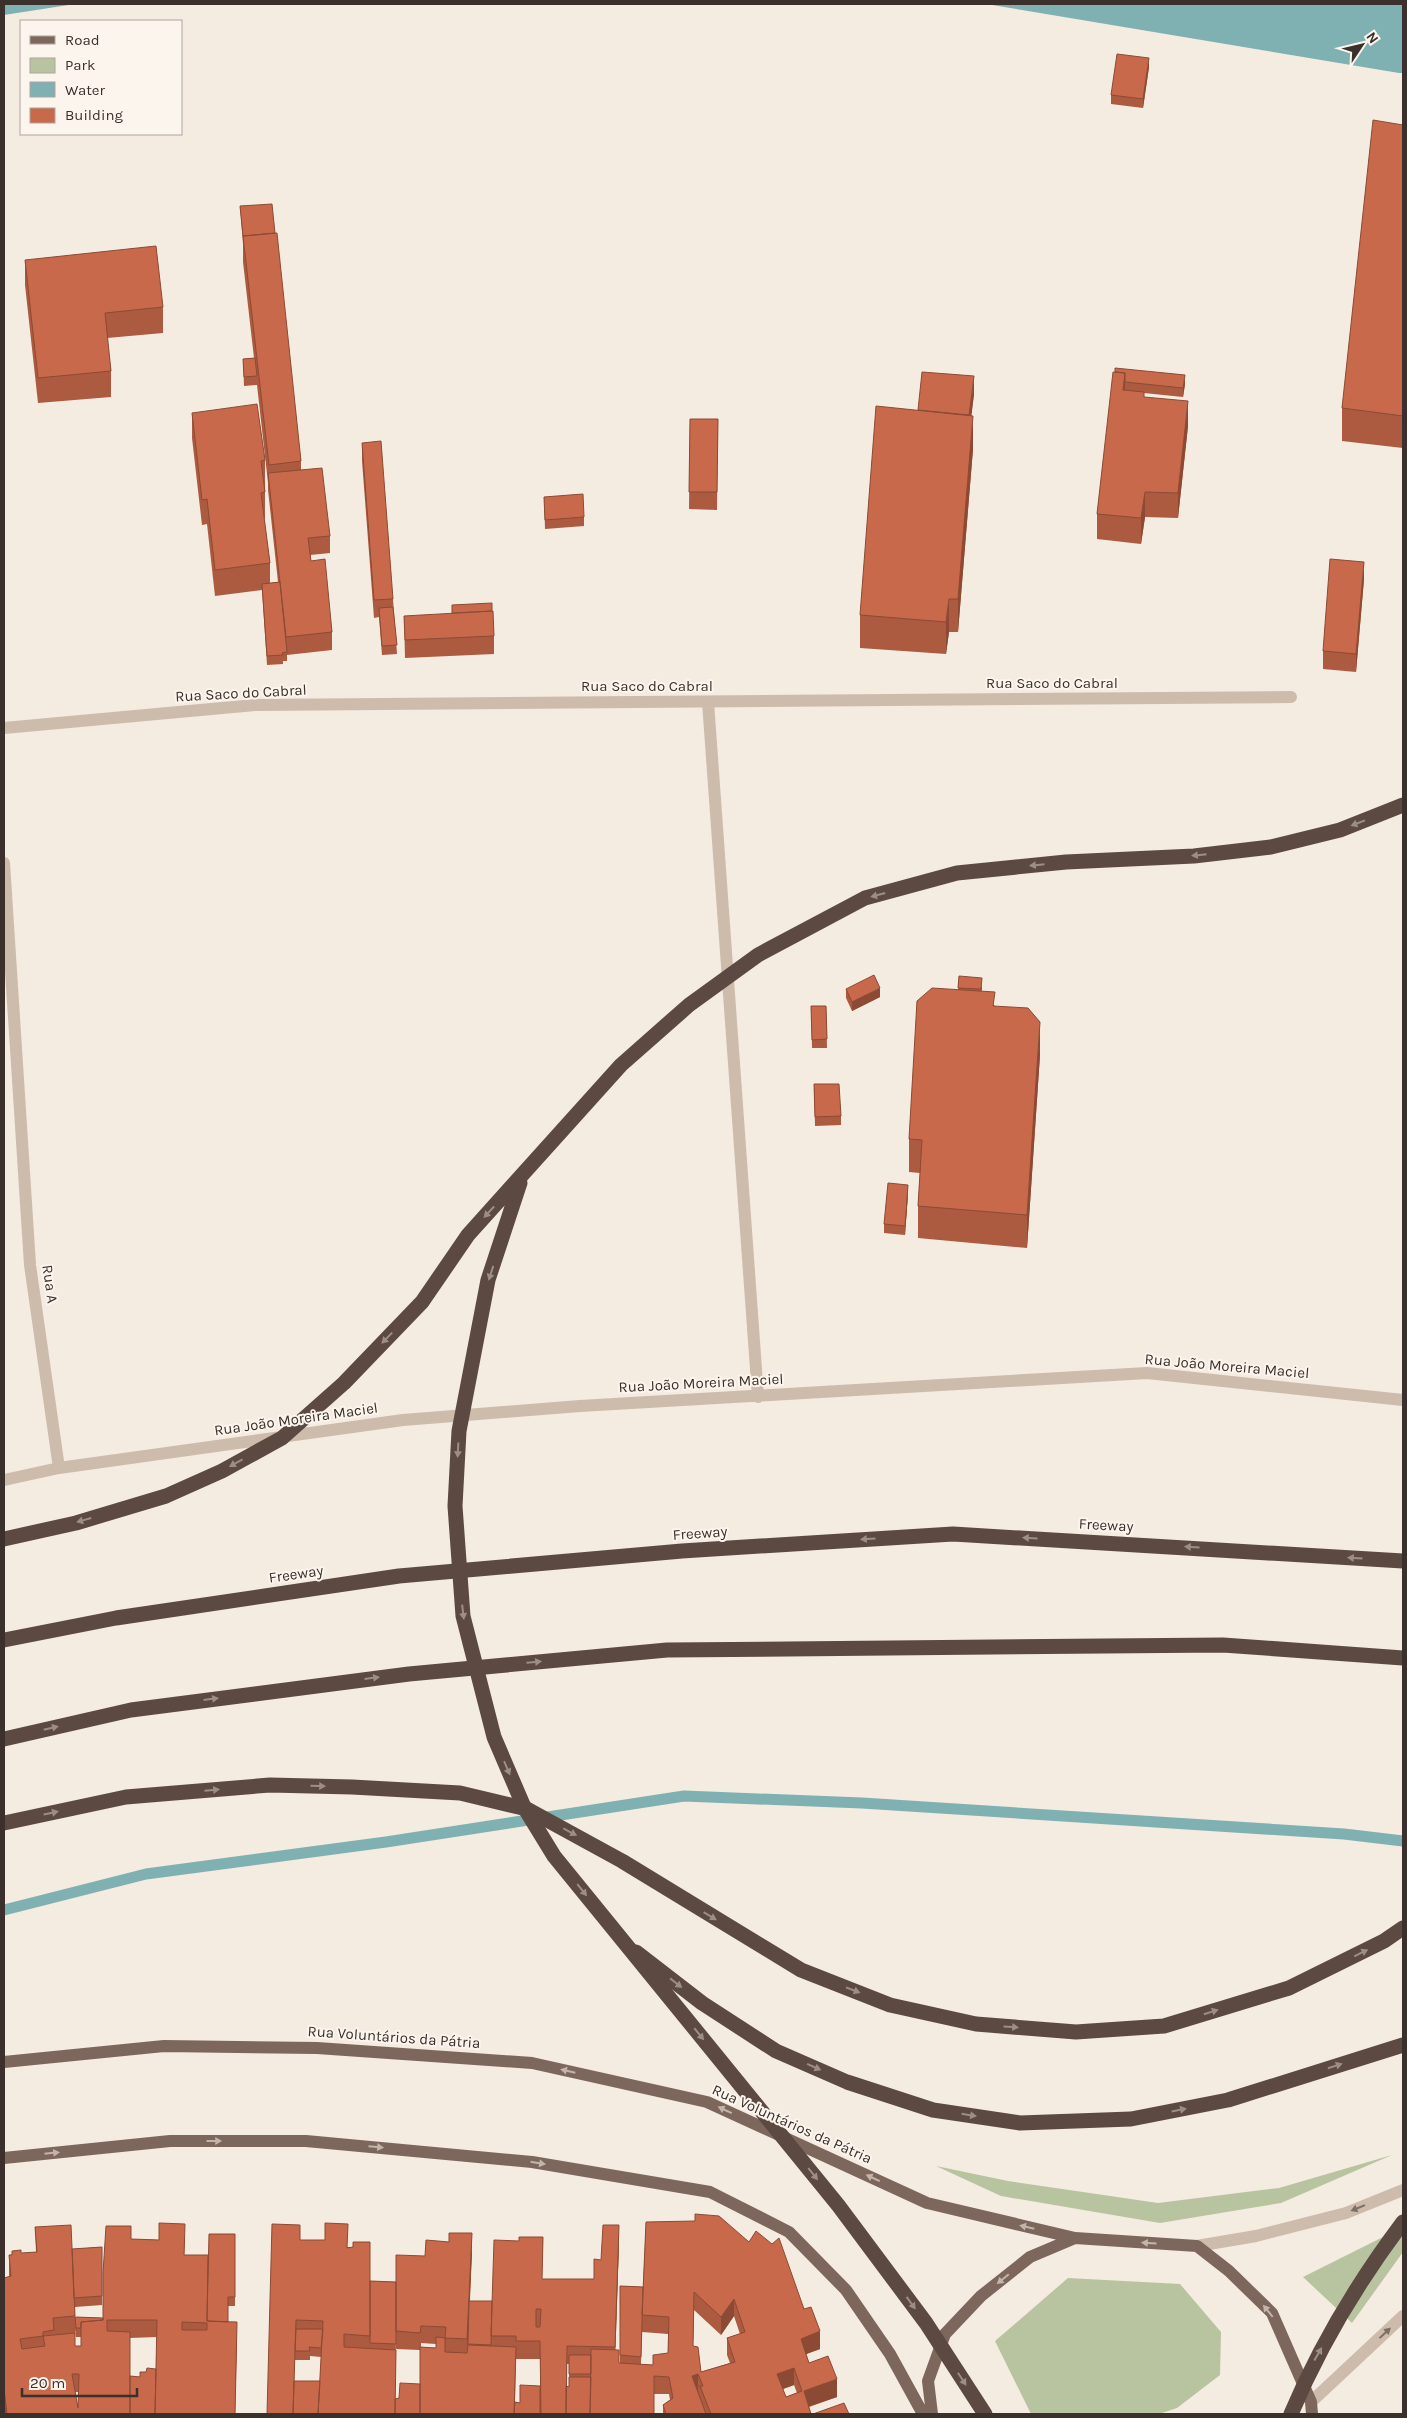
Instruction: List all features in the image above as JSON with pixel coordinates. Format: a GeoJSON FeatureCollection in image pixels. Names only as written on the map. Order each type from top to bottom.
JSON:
{"type":"FeatureCollection","features":[{"type":"Feature","properties":{"kind":"highway"},"geometry":{"type":"LineString","coordinates":[[4,1539],[76,1523],[166,1496],[222,1471],[282,1438],[344,1384],[422,1302],[468,1235],[522,1177],[620,1065],[688,1006],[758,955],[865,898],[957,873],[1066,862],[1194,856],[1271,848],[1340,830],[1403,805]]}},
{"type":"Feature","properties":{"kind":"highway"},"geometry":{"type":"LineString","coordinates":[[522,1177],[488,1280],[459,1431],[455,1506],[462,1616],[494,1737],[524,1807],[554,1856],[838,2205],[926,2323],[985,2414]]}},
{"type":"Feature","properties":{"kind":"highway","name":"Freeway"},"geometry":{"type":"LineString","coordinates":[[4,1640],[116,1618],[399,1576],[682,1551],[953,1534],[1403,1561]]}},
{"type":"Feature","properties":{"kind":"highway"},"geometry":{"type":"LineString","coordinates":[[4,1739],[131,1710],[409,1674],[667,1650],[1223,1645],[1403,1658]]}},
{"type":"Feature","properties":{"kind":"highway"},"geometry":{"type":"LineString","coordinates":[[4,1823],[126,1797],[270,1785],[352,1786],[460,1793],[527,1809],[622,1861],[801,1970],[890,2004],[976,2024],[1076,2032],[1164,2026],[1289,1988],[1384,1941],[1403,1928]]}},
{"type":"Feature","properties":{"kind":"highway"},"geometry":{"type":"LineString","coordinates":[[624,1943],[702,2003],[776,2051],[848,2082],[933,2110],[1020,2123],[1131,2119],[1228,2100],[1403,2045]]}},
{"type":"Feature","properties":{"kind":"highway"},"geometry":{"type":"LineString","coordinates":[[1289,2414],[1310,2369],[1367,2270],[1403,2222]]}},
{"type":"Feature","properties":{"kind":"main road","name":"Rua Voluntários da Pátria"},"geometry":{"type":"LineString","coordinates":[[4,2062],[164,2046],[317,2048],[532,2063],[707,2102],[927,2203],[1075,2238],[1197,2246]]}},
{"type":"Feature","properties":{"kind":"main road"},"geometry":{"type":"LineString","coordinates":[[4,2158],[170,2141],[306,2141],[532,2162],[710,2192],[789,2232],[846,2290],[890,2354],[923,2414]]}},
{"type":"Feature","properties":{"kind":"main road"},"geometry":{"type":"LineString","coordinates":[[932,2414],[928,2381],[946,2334],[981,2296],[1030,2257],[1075,2238]]}},
{"type":"Feature","properties":{"kind":"main road"},"geometry":{"type":"LineString","coordinates":[[1197,2246],[1229,2271],[1272,2313],[1312,2408],[1289,2414]]}},
{"type":"Feature","properties":{"kind":"street","name":"Rua Saco do Cabral"},"geometry":{"type":"LineString","coordinates":[[4,728],[255,705],[1291,697]]}},
{"type":"Feature","properties":{"kind":"street"},"geometry":{"type":"LineString","coordinates":[[708,702],[758,1397]]}},
{"type":"Feature","properties":{"kind":"street","name":"Rua A"},"geometry":{"type":"LineString","coordinates":[[4,862],[30,1265],[59,1468]]}},
{"type":"Feature","properties":{"kind":"street","name":"Rua João Moreira Maciel"},"geometry":{"type":"LineString","coordinates":[[4,1480],[59,1468],[403,1420],[580,1406],[1147,1373],[1403,1400]]}},
{"type":"Feature","properties":{"kind":"street","name":"Rua Voluntários da Pátria"},"geometry":{"type":"LineString","coordinates":[[1197,2246],[1256,2236],[1346,2214],[1403,2190]]}},
{"type":"Feature","properties":{"kind":"street"},"geometry":{"type":"LineString","coordinates":[[1312,2408],[1403,2316]]}},
{"type":"Feature","properties":{"kind":"green space"},"geometry":{"type":"Polygon","coordinates":[[[1392,2155],[1281,2203],[1160,2223],[1001,2196],[936,2166],[1008,2181],[1158,2203],[1279,2188],[1392,2155]]]}},
{"type":"Feature","properties":{"kind":"green space"},"geometry":{"type":"Polygon","coordinates":[[[1403,2227],[1403,2252],[1352,2323],[1303,2277],[1403,2227]]]}},
{"type":"Feature","properties":{"kind":"green space"},"geometry":{"type":"Polygon","coordinates":[[[1068,2278],[1180,2284],[1221,2332],[1220,2375],[1177,2408],[1159,2414],[1031,2414],[995,2341],[1068,2278]]]}},
{"type":"Feature","properties":{"kind":"water"},"geometry":{"type":"Polygon","coordinates":[[[4,4],[75,4],[4,15],[4,4]]]}},
{"type":"Feature","properties":{"kind":"water"},"geometry":{"type":"Polygon","coordinates":[[[986,4],[1403,4],[1403,73],[1399,73],[986,4]]]}},
{"type":"Feature","properties":{"kind":"building"},"geometry":{"type":"Polygon","coordinates":[[[1117,54],[1149,58],[1143,99],[1111,95],[1117,54]]]}},
{"type":"Feature","properties":{"kind":"building"},"geometry":{"type":"Polygon","coordinates":[[[1373,120],[1403,125],[1403,416],[1342,408],[1373,120]]]}},
{"type":"Feature","properties":{"kind":"building"},"geometry":{"type":"Polygon","coordinates":[[[272,204],[275,233],[243,236],[240,206],[272,204]]]}},
{"type":"Feature","properties":{"kind":"building"},"geometry":{"type":"Polygon","coordinates":[[[277,233],[301,461],[269,465],[243,236],[277,233]]]}},
{"type":"Feature","properties":{"kind":"building"},"geometry":{"type":"Polygon","coordinates":[[[156,246],[163,307],[105,313],[111,371],[38,378],[25,260],[156,246]]]}},
{"type":"Feature","properties":{"kind":"building"},"geometry":{"type":"Polygon","coordinates":[[[255,358],[257,376],[244,377],[243,359],[255,358]]]}},
{"type":"Feature","properties":{"kind":"building"},"geometry":{"type":"Polygon","coordinates":[[[1115,368],[1185,375],[1183,388],[1125,382],[1125,373],[1115,372],[1115,368]]]}},
{"type":"Feature","properties":{"kind":"building"},"geometry":{"type":"Polygon","coordinates":[[[922,372],[974,376],[969,415],[918,410],[922,372]]]}},
{"type":"Feature","properties":{"kind":"building"},"geometry":{"type":"Polygon","coordinates":[[[1113,372],[1125,373],[1123,390],[1144,392],[1144,397],[1188,401],[1178,493],[1145,492],[1141,518],[1097,514],[1113,372]]]}},
{"type":"Feature","properties":{"kind":"building"},"geometry":{"type":"Polygon","coordinates":[[[257,404],[265,460],[261,461],[265,492],[261,493],[270,563],[215,570],[207,499],[202,500],[192,413],[257,404]]]}},
{"type":"Feature","properties":{"kind":"building"},"geometry":{"type":"Polygon","coordinates":[[[876,406],[973,416],[958,599],[949,599],[946,622],[860,615],[876,406]]]}},
{"type":"Feature","properties":{"kind":"building"},"geometry":{"type":"Polygon","coordinates":[[[690,419],[718,419],[717,492],[689,492],[690,419]]]}},
{"type":"Feature","properties":{"kind":"building"},"geometry":{"type":"Polygon","coordinates":[[[381,441],[393,599],[374,600],[362,443],[381,441]]]}},
{"type":"Feature","properties":{"kind":"building"},"geometry":{"type":"Polygon","coordinates":[[[322,468],[330,536],[308,538],[311,561],[325,559],[332,632],[286,637],[268,473],[322,468]]]}},
{"type":"Feature","properties":{"kind":"building"},"geometry":{"type":"Polygon","coordinates":[[[583,494],[584,517],[545,520],[544,497],[583,494]]]}},
{"type":"Feature","properties":{"kind":"building"},"geometry":{"type":"Polygon","coordinates":[[[1330,559],[1364,562],[1356,654],[1323,651],[1330,559]]]}},
{"type":"Feature","properties":{"kind":"building"},"geometry":{"type":"Polygon","coordinates":[[[280,582],[287,652],[282,653],[283,655],[267,656],[262,584],[280,582]]]}},
{"type":"Feature","properties":{"kind":"building"},"geometry":{"type":"Polygon","coordinates":[[[492,603],[492,611],[452,613],[452,605],[492,603]]]}},
{"type":"Feature","properties":{"kind":"building"},"geometry":{"type":"Polygon","coordinates":[[[393,607],[397,645],[382,646],[379,608],[393,607]]]}},
{"type":"Feature","properties":{"kind":"building"},"geometry":{"type":"Polygon","coordinates":[[[493,611],[494,636],[405,640],[404,616],[493,611]]]}},
{"type":"Feature","properties":{"kind":"building"},"geometry":{"type":"Polygon","coordinates":[[[874,975],[880,988],[852,1002],[846,989],[874,975]]]}},
{"type":"Feature","properties":{"kind":"building"},"geometry":{"type":"Polygon","coordinates":[[[959,976],[982,978],[981,989],[958,988],[959,976]]]}},
{"type":"Feature","properties":{"kind":"building"},"geometry":{"type":"Polygon","coordinates":[[[932,988],[995,992],[993,1006],[1028,1008],[1040,1022],[1027,1215],[918,1206],[922,1140],[909,1139],[917,1001],[932,988]]]}},
{"type":"Feature","properties":{"kind":"building"},"geometry":{"type":"Polygon","coordinates":[[[811,1006],[826,1006],[827,1039],[812,1040],[811,1006]]]}},
{"type":"Feature","properties":{"kind":"building"},"geometry":{"type":"Polygon","coordinates":[[[814,1084],[839,1084],[841,1116],[815,1117],[814,1084]]]}},
{"type":"Feature","properties":{"kind":"building"},"geometry":{"type":"Polygon","coordinates":[[[888,1183],[908,1185],[905,1226],[884,1224],[888,1183]]]}},
{"type":"Feature","properties":{"kind":"building"},"geometry":{"type":"Polygon","coordinates":[[[695,2214],[719,2216],[749,2242],[756,2231],[772,2244],[779,2238],[804,2309],[811,2307],[820,2331],[801,2339],[809,2363],[828,2356],[837,2379],[804,2391],[811,2414],[711,2414],[700,2386],[703,2386],[698,2374],[692,2376],[706,2414],[666,2414],[663,2405],[673,2398],[669,2377],[654,2376],[654,2414],[590,2414],[591,2349],[619,2350],[619,2363],[653,2365],[653,2355],[668,2353],[669,2317],[642,2315],[646,2222],[695,2221],[695,2214]],[[694,2292],[693,2346],[698,2347],[701,2372],[735,2362],[727,2338],[745,2332],[734,2299],[721,2317],[694,2292]],[[794,2368],[777,2374],[786,2397],[802,2391],[794,2368]]]}},
{"type":"Feature","properties":{"kind":"building"},"geometry":{"type":"Polygon","coordinates":[[[159,2223],[185,2224],[184,2255],[208,2255],[207,2321],[237,2322],[235,2414],[155,2414],[157,2320],[107,2320],[107,2331],[130,2332],[130,2414],[7,2414],[4,2389],[4,2278],[11,2276],[9,2255],[12,2255],[12,2251],[21,2250],[21,2253],[37,2252],[35,2227],[71,2225],[75,2316],[53,2318],[54,2330],[43,2332],[43,2336],[75,2333],[75,2346],[81,2346],[81,2322],[103,2320],[106,2226],[131,2226],[131,2239],[159,2240],[159,2223]],[[182,2322],[182,2330],[207,2330],[207,2323],[182,2322]],[[43,2336],[20,2339],[22,2349],[45,2346],[43,2336]],[[72,2374],[78,2408],[79,2374],[72,2374]]]}},
{"type":"Feature","properties":{"kind":"building"},"geometry":{"type":"Polygon","coordinates":[[[325,2223],[348,2224],[347,2248],[353,2247],[353,2242],[370,2242],[370,2336],[344,2334],[344,2347],[396,2350],[395,2414],[318,2414],[323,2321],[296,2320],[293,2414],[267,2414],[272,2224],[300,2225],[300,2240],[325,2240],[325,2223]]]}},
{"type":"Feature","properties":{"kind":"building"},"geometry":{"type":"Polygon","coordinates":[[[603,2225],[619,2225],[615,2347],[567,2346],[566,2414],[541,2414],[540,2341],[516,2341],[516,2336],[491,2336],[494,2240],[519,2241],[519,2237],[543,2237],[542,2279],[594,2279],[594,2259],[601,2260],[603,2225]],[[536,2309],[536,2327],[540,2327],[541,2309],[536,2309]]]}},
{"type":"Feature","properties":{"kind":"building"},"geometry":{"type":"Polygon","coordinates":[[[449,2233],[472,2233],[467,2339],[445,2338],[446,2327],[421,2326],[420,2333],[396,2331],[396,2255],[425,2256],[426,2240],[449,2242],[449,2233]]]}},
{"type":"Feature","properties":{"kind":"building"},"geometry":{"type":"Polygon","coordinates":[[[209,2234],[235,2234],[235,2297],[228,2297],[228,2322],[207,2321],[209,2234]]]}},
{"type":"Feature","properties":{"kind":"building"},"geometry":{"type":"Polygon","coordinates":[[[102,2247],[102,2296],[74,2298],[72,2249],[102,2247]]]}},
{"type":"Feature","properties":{"kind":"building"},"geometry":{"type":"Polygon","coordinates":[[[370,2281],[396,2282],[396,2344],[370,2343],[370,2281]]]}},
{"type":"Feature","properties":{"kind":"building"},"geometry":{"type":"Polygon","coordinates":[[[620,2286],[643,2287],[641,2357],[620,2355],[620,2286]]]}},
{"type":"Feature","properties":{"kind":"building"},"geometry":{"type":"Polygon","coordinates":[[[469,2301],[492,2301],[491,2345],[468,2344],[469,2301]]]}},
{"type":"Feature","properties":{"kind":"building"},"geometry":{"type":"Polygon","coordinates":[[[75,2317],[103,2318],[103,2320],[81,2322],[81,2328],[76,2328],[75,2317]]]}},
{"type":"Feature","properties":{"kind":"building"},"geometry":{"type":"Polygon","coordinates":[[[296,2329],[323,2329],[321,2348],[309,2347],[310,2351],[295,2351],[296,2329]]]}},
{"type":"Feature","properties":{"kind":"building"},"geometry":{"type":"Polygon","coordinates":[[[436,2337],[445,2338],[445,2352],[467,2353],[468,2345],[516,2347],[514,2414],[420,2414],[420,2347],[436,2348],[436,2337]]]}},
{"type":"Feature","properties":{"kind":"building"},"geometry":{"type":"Polygon","coordinates":[[[569,2355],[591,2355],[591,2374],[569,2374],[569,2355]]]}},
{"type":"Feature","properties":{"kind":"building"},"geometry":{"type":"Polygon","coordinates":[[[147,2368],[156,2369],[155,2414],[130,2414],[130,2376],[140,2377],[140,2372],[146,2372],[147,2368]]]}},
{"type":"Feature","properties":{"kind":"building"},"geometry":{"type":"Polygon","coordinates":[[[569,2377],[591,2377],[590,2414],[566,2414],[566,2386],[569,2387],[569,2377]]]}},
{"type":"Feature","properties":{"kind":"building"},"geometry":{"type":"Polygon","coordinates":[[[294,2381],[320,2381],[318,2414],[293,2414],[294,2381]]]}},
{"type":"Feature","properties":{"kind":"building"},"geometry":{"type":"Polygon","coordinates":[[[400,2383],[420,2384],[420,2414],[395,2414],[395,2399],[399,2398],[400,2383]]]}},
{"type":"Feature","properties":{"kind":"building"},"geometry":{"type":"Polygon","coordinates":[[[520,2385],[540,2386],[540,2414],[514,2414],[515,2402],[520,2403],[520,2385]]]}},
{"type":"Feature","properties":{"kind":"building"},"geometry":{"type":"Polygon","coordinates":[[[844,2403],[849,2414],[813,2414],[844,2403]]]}},
{"type":"Feature","properties":{"kind":"waterway"},"geometry":{"type":"LineString","coordinates":[[4,1910],[146,1874],[386,1842],[684,1796],[862,1803],[1344,1834],[1403,1841]]}}]}
